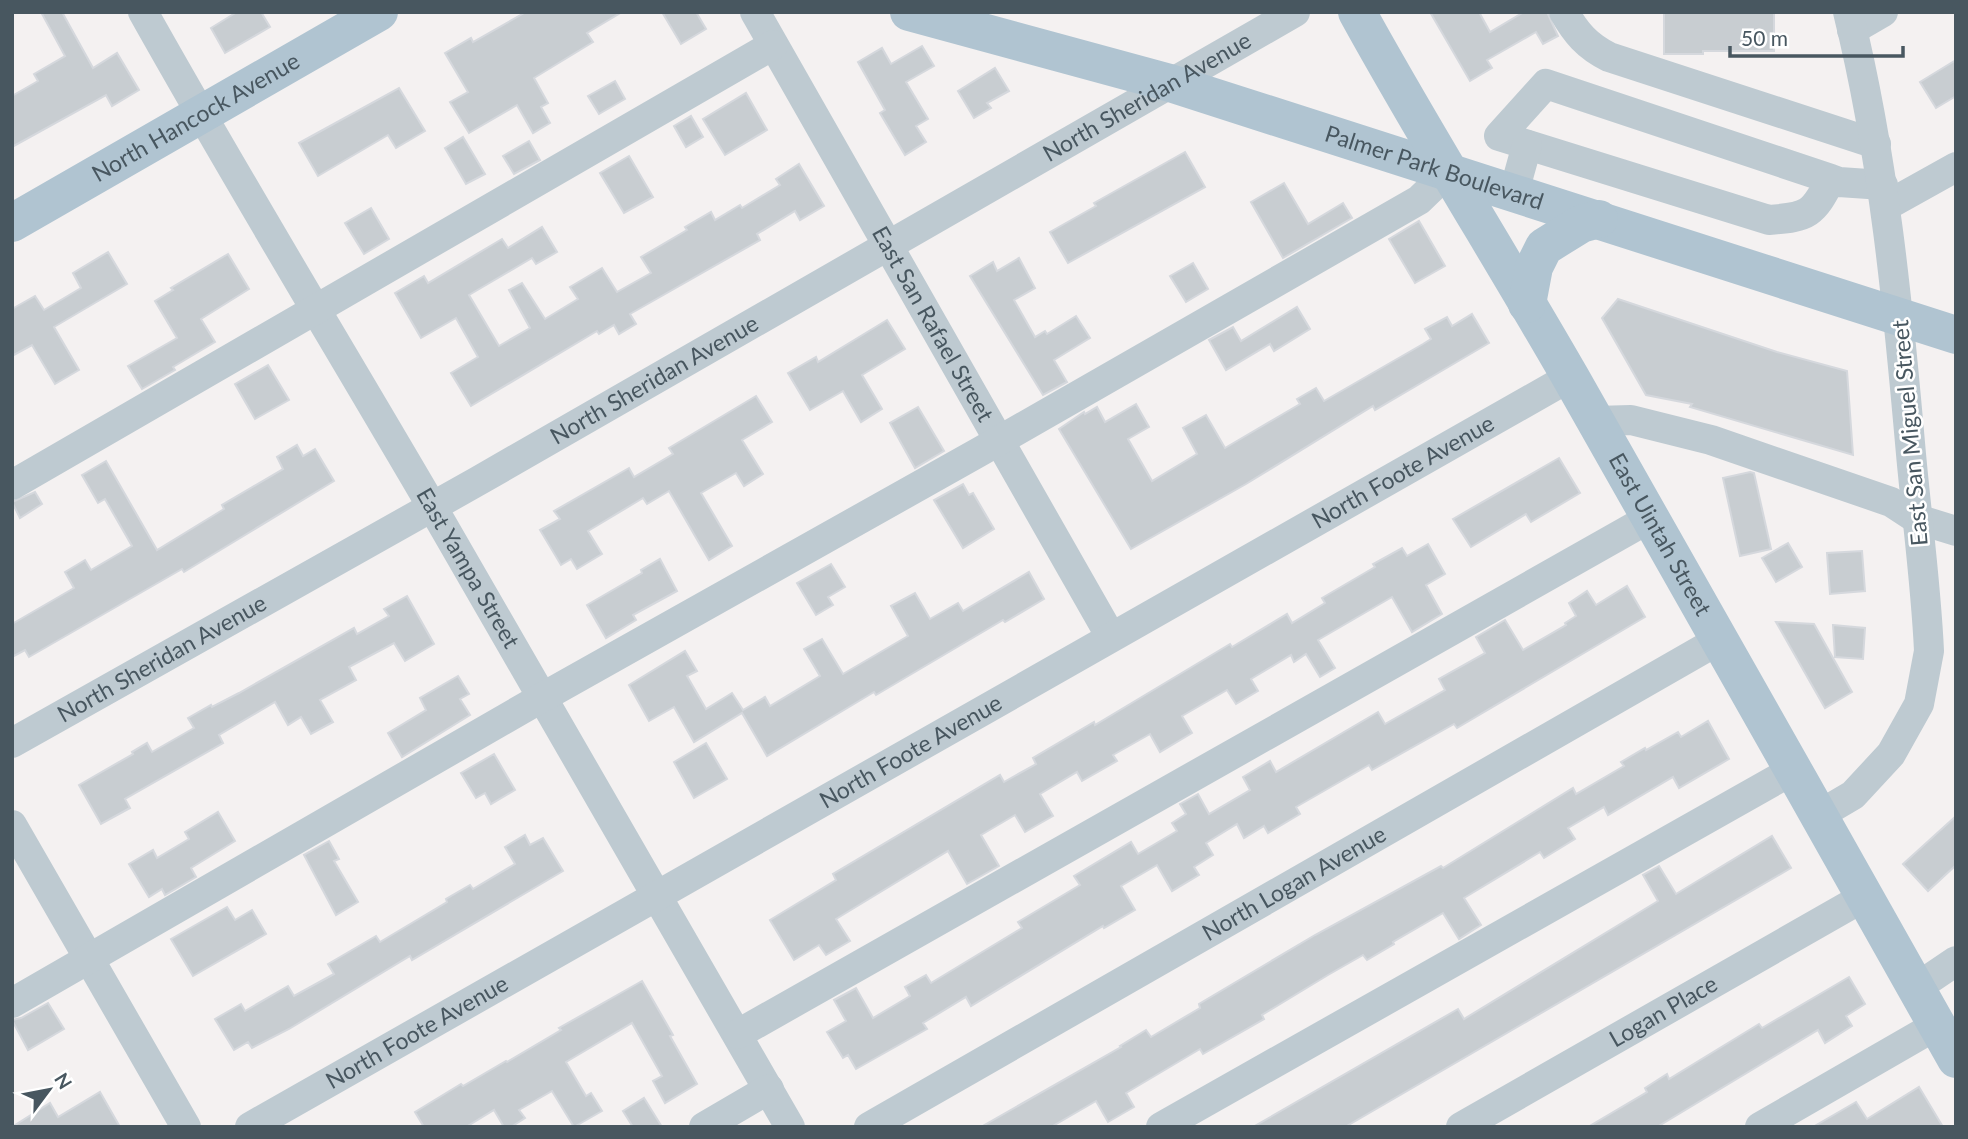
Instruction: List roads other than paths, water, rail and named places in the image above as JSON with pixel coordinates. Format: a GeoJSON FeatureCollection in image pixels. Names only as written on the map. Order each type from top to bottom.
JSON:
{"type":"FeatureCollection","features":[{"type":"Feature","properties":{"kind":"main road","name":"North Hancock Avenue"},"geometry":{"type":"LineString","coordinates":[[12,223],[379,12]]}},
{"type":"Feature","properties":{"kind":"main road","name":"Palmer Park Boulevard"},"geometry":{"type":"LineString","coordinates":[[909,12],[1170,83],[1956,335]]}},
{"type":"Feature","properties":{"kind":"main road","name":"East Uintah Street"},"geometry":{"type":"LineString","coordinates":[[1357,12],[1408,106],[1570,377],[1795,769],[1956,1059]]}},
{"type":"Feature","properties":{"kind":"main road"},"geometry":{"type":"LineString","coordinates":[[1527,304],[1534,267],[1544,247],[1581,224],[1600,219]]}},
{"type":"Feature","properties":{"kind":"street","name":"East Yampa Street"},"geometry":{"type":"LineString","coordinates":[[143,12],[315,311],[658,894],[790,1127]]}},
{"type":"Feature","properties":{"kind":"street","name":"East San Rafael Street"},"geometry":{"type":"LineString","coordinates":[[755,12],[1111,636]]}},
{"type":"Feature","properties":{"kind":"street"},"geometry":{"type":"LineString","coordinates":[[12,485],[773,45],[777,19],[782,12]]}},
{"type":"Feature","properties":{"kind":"street","name":"North Sheridan Avenue"},"geometry":{"type":"LineString","coordinates":[[12,743],[432,507],[1295,12]]}},
{"type":"Feature","properties":{"kind":"street"},"geometry":{"type":"LineString","coordinates":[[1564,12],[1578,35],[1591,47],[1609,57],[1876,144]]}},
{"type":"Feature","properties":{"kind":"street"},"geometry":{"type":"LineString","coordinates":[[1850,21],[1883,12]]}},
{"type":"Feature","properties":{"kind":"street","name":"East San Miguel Street"},"geometry":{"type":"LineString","coordinates":[[1819,815],[1853,795],[1891,754],[1908,728],[1919,704],[1928,651],[1899,316],[1876,144],[1850,21]]}},
{"type":"Feature","properties":{"kind":"street"},"geometry":{"type":"LineString","coordinates":[[1831,179],[1817,207],[1797,218],[1769,220],[1499,136],[1546,84],[1884,196],[1956,167]]}},
{"type":"Feature","properties":{"kind":"street"},"geometry":{"type":"LineString","coordinates":[[1514,192],[1527,145]]}},
{"type":"Feature","properties":{"kind":"street"},"geometry":{"type":"LineString","coordinates":[[12,1003],[1419,200],[1449,171]]}},
{"type":"Feature","properties":{"kind":"street","name":"North Foote Avenue"},"geometry":{"type":"LineString","coordinates":[[250,1127],[1570,377]]}},
{"type":"Feature","properties":{"kind":"street"},"geometry":{"type":"LineString","coordinates":[[1595,421],[1631,420],[1711,440],[1891,502],[1917,519],[1956,531]]}},
{"type":"Feature","properties":{"kind":"street"},"geometry":{"type":"LineString","coordinates":[[737,1034],[1650,518]]}},
{"type":"Feature","properties":{"kind":"street","name":"North Logan Avenue"},"geometry":{"type":"LineString","coordinates":[[869,1127],[1719,640]]}},
{"type":"Feature","properties":{"kind":"street"},"geometry":{"type":"LineString","coordinates":[[1161,1127],[1795,769]]}},
{"type":"Feature","properties":{"kind":"street"},"geometry":{"type":"LineString","coordinates":[[12,825],[186,1127]]}},
{"type":"Feature","properties":{"kind":"street","name":"Logan Place"},"geometry":{"type":"LineString","coordinates":[[1461,1127],[1864,897]]}},
{"type":"Feature","properties":{"kind":"street"},"geometry":{"type":"LineString","coordinates":[[1916,988],[1956,961]]}},
{"type":"Feature","properties":{"kind":"street"},"geometry":{"type":"LineString","coordinates":[[1760,1127],[1937,1025]]}},
{"type":"Feature","properties":{"kind":"street"},"geometry":{"type":"LineString","coordinates":[[704,1127],[769,1090]]}}]}
